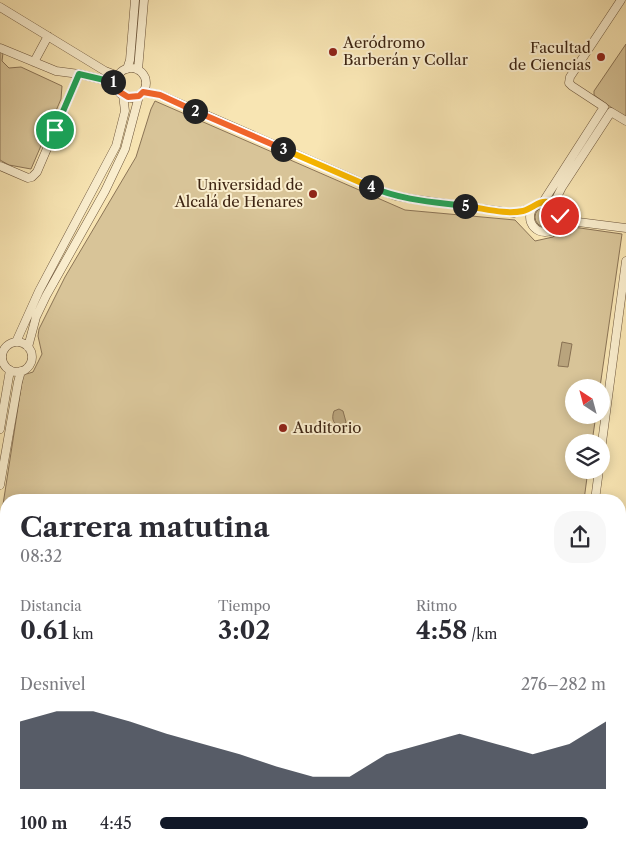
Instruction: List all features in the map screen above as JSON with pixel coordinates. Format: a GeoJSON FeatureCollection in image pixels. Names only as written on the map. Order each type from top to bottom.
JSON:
{"type":"FeatureCollection","features":[{"type":"Feature","properties":{"kind":"street"},"geometry":{"type":"LineString","coordinates":[[16,342],[39,291],[116,146],[125,111],[123,95],[117,88],[117,80],[127,68],[130,60],[135,0]]}},
{"type":"Feature","properties":{"kind":"street"},"geometry":{"type":"LineString","coordinates":[[138,70],[144,0]]}},
{"type":"Feature","properties":{"kind":"street"},"geometry":{"type":"LineString","coordinates":[[621,0],[570,77],[569,82],[572,86],[626,121]]}},
{"type":"Feature","properties":{"kind":"street"},"geometry":{"type":"LineString","coordinates":[[0,7],[117,80]]}},
{"type":"Feature","properties":{"kind":"street"},"geometry":{"type":"LineString","coordinates":[[34,62],[48,36]]}},
{"type":"Feature","properties":{"kind":"street"},"geometry":{"type":"LineString","coordinates":[[0,48],[56,71],[117,80]]}},
{"type":"Feature","properties":{"kind":"street"},"geometry":{"type":"LineString","coordinates":[[127,68],[138,70],[143,74],[146,81],[160,95]]}},
{"type":"Feature","properties":{"kind":"street"},"geometry":{"type":"LineString","coordinates":[[0,166],[28,178],[37,172],[79,74]]}},
{"type":"Feature","properties":{"kind":"street"},"geometry":{"type":"LineString","coordinates":[[28,347],[16,342],[3,346],[1,361],[10,370],[21,371],[28,367],[32,355],[28,347],[29,337],[36,317],[125,149],[146,81]]}},
{"type":"Feature","properties":{"kind":"street"},"geometry":{"type":"LineString","coordinates":[[123,95],[134,98],[141,94],[160,95],[396,196],[514,213],[541,231],[549,231],[556,226],[578,222],[626,228]]}},
{"type":"Feature","properties":{"kind":"street"},"geometry":{"type":"LineString","coordinates":[[543,202],[608,109]]}},
{"type":"Feature","properties":{"kind":"street"},"geometry":{"type":"LineString","coordinates":[[556,226],[560,216],[556,199],[608,109]]}},
{"type":"Feature","properties":{"kind":"street"},"geometry":{"type":"LineString","coordinates":[[514,213],[532,208],[543,202],[548,202],[578,222]]}},
{"type":"Feature","properties":{"kind":"street"},"geometry":{"type":"LineString","coordinates":[[530,222],[532,208]]}},
{"type":"Feature","properties":{"kind":"street"},"geometry":{"type":"LineString","coordinates":[[603,434],[626,261]]}},
{"type":"Feature","properties":{"kind":"street"},"geometry":{"type":"LineString","coordinates":[[616,335],[626,337]]}},
{"type":"Feature","properties":{"kind":"street"},"geometry":{"type":"LineString","coordinates":[[0,429],[10,370]]}},
{"type":"Feature","properties":{"kind":"street"},"geometry":{"type":"LineString","coordinates":[[0,485],[21,371]]}},
{"type":"Feature","properties":{"kind":"street"},"geometry":{"type":"LineString","coordinates":[[596,494],[598,479]]}},
{"type":"Feature","properties":{"kind":"shaded area"},"geometry":{"type":"Polygon","coordinates":[[[626,44],[626,118],[594,95],[594,91],[626,44]]]}},
{"type":"Feature","properties":{"kind":"shaded area"},"geometry":{"type":"Polygon","coordinates":[[[0,52],[3,53],[2,61],[9,68],[21,67],[62,86],[61,99],[31,169],[9,165],[0,160],[0,52]]]}},
{"type":"Feature","properties":{"kind":"shaded area"},"geometry":{"type":"Polygon","coordinates":[[[155,101],[405,210],[515,220],[535,241],[553,237],[566,226],[622,234],[601,379],[565,379],[565,424],[595,424],[593,434],[565,434],[565,479],[587,479],[585,494],[5,494],[23,375],[33,372],[42,354],[38,336],[39,329],[65,277],[136,157],[155,101]]]}},
{"type":"Feature","properties":{"kind":"shaded area"},"geometry":{"type":"Polygon","coordinates":[[[545,207],[552,210],[555,217],[552,224],[545,227],[538,224],[535,217],[538,210],[545,207]]]}},
{"type":"Feature","properties":{"kind":"shaded area"},"geometry":{"type":"Polygon","coordinates":[[[562,342],[572,344],[568,367],[558,366],[562,342]]]}},
{"type":"Feature","properties":{"kind":"shaded area"},"geometry":{"type":"Polygon","coordinates":[[[339,409],[343,411],[346,422],[343,426],[337,425],[333,419],[334,411],[339,409]]]}},
{"type":"Feature","properties":{"kind":"place","name":"Aeródromo Barberán y Collar"},"geometry":{"type":"Point","coordinates":[333,52]}},
{"type":"Feature","properties":{"kind":"place","name":"Facultad de Ciencias"},"geometry":{"type":"Point","coordinates":[601,57]}},
{"type":"Feature","properties":{"kind":"place","name":"Universidad de Alcalá de Henares"},"geometry":{"type":"Point","coordinates":[313,194]}},
{"type":"Feature","properties":{"kind":"place","name":"Auditorio"},"geometry":{"type":"Point","coordinates":[283,428]}},
{"type":"Feature","properties":{"kind":"route"},"geometry":{"type":"LineString","coordinates":[[55,130],[79,74],[116,83],[120,92],[128,97],[134,98],[143,92],[160,95],[396,196],[514,213],[532,208],[543,202],[548,202],[556,207],[560,216]]}}]}
